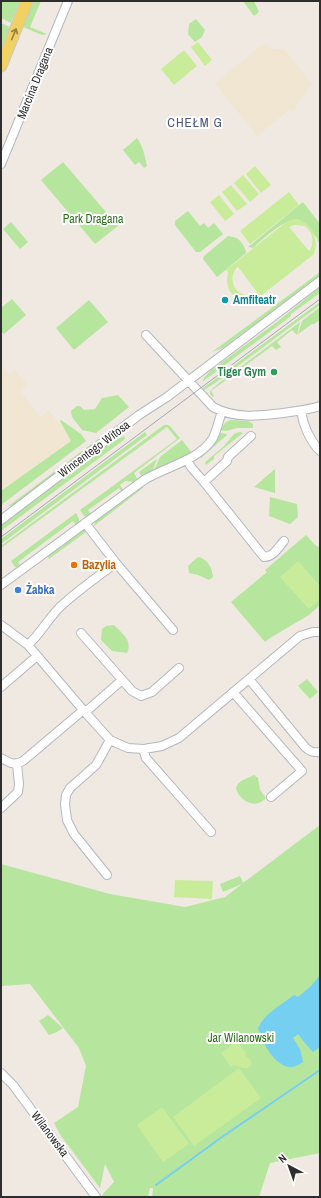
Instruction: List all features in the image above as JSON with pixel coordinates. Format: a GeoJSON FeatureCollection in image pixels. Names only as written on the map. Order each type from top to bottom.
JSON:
{"type":"FeatureCollection","features":[{"type":"Feature","properties":{"kind":"main road"},"geometry":{"type":"LineString","coordinates":[[1,66],[27,1]]}},
{"type":"Feature","properties":{"kind":"street","name":"Marcina Dragana"},"geometry":{"type":"LineString","coordinates":[[1,164],[68,1]]}},
{"type":"Feature","properties":{"kind":"street","name":"Wincentego Witosa"},"geometry":{"type":"LineString","coordinates":[[1,520],[139,415],[167,397],[320,281]]}},
{"type":"Feature","properties":{"kind":"street"},"geometry":{"type":"LineString","coordinates":[[146,335],[213,407],[222,411],[231,414],[251,416],[301,411],[320,406]]}},
{"type":"Feature","properties":{"kind":"street"},"geometry":{"type":"LineString","coordinates":[[1,585],[144,480],[201,452],[211,440],[222,411]]}},
{"type":"Feature","properties":{"kind":"street"},"geometry":{"type":"LineString","coordinates":[[301,411],[305,426],[313,444],[320,452]]}},
{"type":"Feature","properties":{"kind":"street"},"geometry":{"type":"LineString","coordinates":[[204,482],[227,461],[228,456],[251,436]]}},
{"type":"Feature","properties":{"kind":"street"},"geometry":{"type":"LineString","coordinates":[[311,437],[320,440]]}},
{"type":"Feature","properties":{"kind":"street"},"geometry":{"type":"LineString","coordinates":[[187,460],[191,467],[264,557],[267,557],[275,552],[284,541]]}},
{"type":"Feature","properties":{"kind":"street"},"geometry":{"type":"LineString","coordinates":[[85,523],[116,563],[173,630]]}},
{"type":"Feature","properties":{"kind":"street"},"geometry":{"type":"LineString","coordinates":[[28,645],[59,609],[85,586],[116,563]]}},
{"type":"Feature","properties":{"kind":"street"},"geometry":{"type":"LineString","coordinates":[[1,626],[28,645],[110,740],[128,748],[144,749],[162,746],[179,738],[300,636],[306,633],[320,632]]}},
{"type":"Feature","properties":{"kind":"street"},"geometry":{"type":"LineString","coordinates":[[80,633],[132,691],[141,696],[152,692],[179,668]]}},
{"type":"Feature","properties":{"kind":"street"},"geometry":{"type":"LineString","coordinates":[[1,687],[37,656]]}},
{"type":"Feature","properties":{"kind":"street"},"geometry":{"type":"LineString","coordinates":[[249,679],[305,747],[314,753],[320,752]]}},
{"type":"Feature","properties":{"kind":"street"},"geometry":{"type":"LineString","coordinates":[[1,758],[17,764],[23,761],[81,712],[89,709],[122,680]]}},
{"type":"Feature","properties":{"kind":"street"},"geometry":{"type":"LineString","coordinates":[[233,692],[302,771],[271,797]]}},
{"type":"Feature","properties":{"kind":"street"},"geometry":{"type":"LineString","coordinates":[[107,875],[74,834],[67,820],[65,804],[66,795],[70,788],[96,765],[110,740]]}},
{"type":"Feature","properties":{"kind":"street"},"geometry":{"type":"LineString","coordinates":[[144,749],[146,758],[211,832]]}},
{"type":"Feature","properties":{"kind":"street"},"geometry":{"type":"LineString","coordinates":[[1,808],[18,792],[19,784],[17,764]]}},
{"type":"Feature","properties":{"kind":"street","name":"Wilanowska"},"geometry":{"type":"LineString","coordinates":[[1,1073],[17,1090],[96,1197]]}},
{"type":"Feature","properties":{"kind":"shaded area"},"geometry":{"type":"Polygon","coordinates":[[[265,43],[271,49],[284,49],[312,84],[293,111],[290,109],[257,136],[215,83],[265,43]]]}},
{"type":"Feature","properties":{"kind":"shaded area"},"geometry":{"type":"Polygon","coordinates":[[[1,364],[9,374],[14,370],[28,385],[20,392],[41,417],[49,410],[58,422],[60,421],[71,441],[1,491],[1,364]]]}},
{"type":"Feature","properties":{"kind":"green space"},"geometry":{"type":"Polygon","coordinates":[[[2,1],[20,1],[11,23],[1,18],[2,1]]]}},
{"type":"Feature","properties":{"kind":"green space"},"geometry":{"type":"Polygon","coordinates":[[[34,1],[41,1],[30,27],[47,34],[42,35],[23,27],[34,1]]]}},
{"type":"Feature","properties":{"kind":"green space"},"geometry":{"type":"Polygon","coordinates":[[[243,1],[254,1],[259,12],[254,16],[243,1]]]}},
{"type":"Feature","properties":{"kind":"green space"},"geometry":{"type":"Polygon","coordinates":[[[196,19],[205,30],[202,37],[195,42],[188,34],[189,24],[196,19]]]}},
{"type":"Feature","properties":{"kind":"green space"},"geometry":{"type":"Polygon","coordinates":[[[1,23],[10,27],[1,48],[1,23]]]}},
{"type":"Feature","properties":{"kind":"green space"},"geometry":{"type":"Polygon","coordinates":[[[198,42],[212,60],[205,66],[191,47],[198,42]]]}},
{"type":"Feature","properties":{"kind":"green space"},"geometry":{"type":"Polygon","coordinates":[[[184,50],[197,66],[174,85],[161,69],[184,50]]]}},
{"type":"Feature","properties":{"kind":"green space"},"geometry":{"type":"Polygon","coordinates":[[[137,138],[142,148],[147,166],[144,168],[139,162],[135,165],[123,150],[137,138]]]}},
{"type":"Feature","properties":{"kind":"green space","name":"Park Dragana"},"geometry":{"type":"Polygon","coordinates":[[[63,162],[118,226],[95,244],[41,180],[63,162]]]}},
{"type":"Feature","properties":{"kind":"green space"},"geometry":{"type":"Polygon","coordinates":[[[255,166],[271,185],[261,193],[246,174],[255,166]]]}},
{"type":"Feature","properties":{"kind":"green space"},"geometry":{"type":"Polygon","coordinates":[[[243,175],[259,194],[250,202],[234,183],[243,175]]]}},
{"type":"Feature","properties":{"kind":"green space"},"geometry":{"type":"Polygon","coordinates":[[[231,185],[247,204],[237,211],[222,192],[231,185]]]}},
{"type":"Feature","properties":{"kind":"green space"},"geometry":{"type":"Polygon","coordinates":[[[289,192],[299,205],[250,244],[240,231],[289,192]]]}},
{"type":"Feature","properties":{"kind":"green space"},"geometry":{"type":"Polygon","coordinates":[[[219,195],[234,214],[225,221],[210,202],[219,195]]]}},
{"type":"Feature","properties":{"kind":"green space"},"geometry":{"type":"Polygon","coordinates":[[[303,202],[320,224],[320,241],[318,242],[317,238],[303,223],[299,220],[294,220],[282,225],[253,248],[248,247],[303,202]]]}},
{"type":"Feature","properties":{"kind":"green space"},"geometry":{"type":"Polygon","coordinates":[[[188,211],[200,226],[204,223],[208,228],[214,223],[223,234],[200,252],[196,252],[175,225],[175,221],[188,211]]]}},
{"type":"Feature","properties":{"kind":"green space"},"geometry":{"type":"Polygon","coordinates":[[[291,220],[298,220],[309,226],[315,236],[316,242],[313,255],[258,298],[244,300],[234,296],[228,286],[228,272],[226,270],[285,223],[291,220]],[[294,225],[289,227],[309,251],[312,245],[311,234],[304,226],[294,225]],[[238,267],[233,275],[233,284],[238,292],[247,295],[257,292],[238,267]]]}},
{"type":"Feature","properties":{"kind":"green space"},"geometry":{"type":"Polygon","coordinates":[[[11,222],[28,242],[20,249],[3,229],[11,222]]]}},
{"type":"Feature","properties":{"kind":"green space"},"geometry":{"type":"Polygon","coordinates":[[[228,236],[239,240],[245,248],[246,253],[217,277],[203,259],[204,256],[228,236]]]}},
{"type":"Feature","properties":{"kind":"green space"},"geometry":{"type":"Polygon","coordinates":[[[320,272],[320,276],[223,348],[212,352],[320,272]]]}},
{"type":"Feature","properties":{"kind":"green space"},"geometry":{"type":"Polygon","coordinates":[[[320,287],[320,293],[202,382],[210,371],[277,322],[320,287]]]}},
{"type":"Feature","properties":{"kind":"green space"},"geometry":{"type":"Polygon","coordinates":[[[12,299],[26,315],[4,334],[1,331],[1,308],[12,299]]]}},
{"type":"Feature","properties":{"kind":"green space"},"geometry":{"type":"Polygon","coordinates":[[[89,300],[108,322],[74,350],[56,328],[89,300]]]}},
{"type":"Feature","properties":{"kind":"green space"},"geometry":{"type":"Polygon","coordinates":[[[320,302],[320,305],[204,390],[203,388],[320,302]]]}},
{"type":"Feature","properties":{"kind":"green space"},"geometry":{"type":"Polygon","coordinates":[[[320,307],[320,320],[298,334],[302,321],[320,307]]]}},
{"type":"Feature","properties":{"kind":"green space"},"geometry":{"type":"Polygon","coordinates":[[[300,322],[297,335],[292,330],[277,342],[281,347],[276,350],[272,346],[211,391],[214,396],[213,397],[210,394],[210,391],[219,383],[300,322]]]}},
{"type":"Feature","properties":{"kind":"green space"},"geometry":{"type":"Polygon","coordinates":[[[118,395],[129,407],[96,433],[82,430],[72,417],[71,411],[77,406],[80,406],[84,410],[95,409],[102,398],[118,395]]]}},
{"type":"Feature","properties":{"kind":"green space"},"geometry":{"type":"Polygon","coordinates":[[[61,420],[81,434],[86,441],[1,505],[1,491],[71,441],[60,421],[61,420]]]}},
{"type":"Feature","properties":{"kind":"green space"},"geometry":{"type":"Polygon","coordinates":[[[230,420],[248,421],[253,424],[253,428],[237,428],[226,431],[220,430],[225,423],[230,420]]]}},
{"type":"Feature","properties":{"kind":"green space"},"geometry":{"type":"Polygon","coordinates":[[[164,425],[170,426],[180,438],[134,473],[138,480],[135,482],[125,481],[120,485],[124,491],[122,492],[119,488],[88,510],[91,514],[88,517],[84,516],[80,510],[177,439],[167,427],[1,548],[1,546],[164,425]]]}},
{"type":"Feature","properties":{"kind":"green space"},"geometry":{"type":"Polygon","coordinates":[[[113,428],[106,436],[16,504],[7,507],[113,428]]]}},
{"type":"Feature","properties":{"kind":"green space"},"geometry":{"type":"Polygon","coordinates":[[[145,432],[147,435],[1,544],[1,539],[145,432]]]}},
{"type":"Feature","properties":{"kind":"green space"},"geometry":{"type":"Polygon","coordinates":[[[239,432],[243,433],[214,456],[214,459],[206,465],[205,462],[223,447],[234,434],[239,432]]]}},
{"type":"Feature","properties":{"kind":"green space"},"geometry":{"type":"Polygon","coordinates":[[[221,433],[227,435],[201,458],[200,457],[213,446],[218,434],[221,433]]]}},
{"type":"Feature","properties":{"kind":"green space"},"geometry":{"type":"Polygon","coordinates":[[[124,436],[125,439],[1,531],[1,524],[97,452],[124,436]]]}},
{"type":"Feature","properties":{"kind":"green space"},"geometry":{"type":"Polygon","coordinates":[[[182,440],[193,454],[154,470],[160,457],[182,440]]]}},
{"type":"Feature","properties":{"kind":"green space"},"geometry":{"type":"Polygon","coordinates":[[[157,459],[152,472],[142,477],[139,472],[157,459]]]}},
{"type":"Feature","properties":{"kind":"green space"},"geometry":{"type":"Polygon","coordinates":[[[275,469],[275,493],[254,487],[275,469]]]}},
{"type":"Feature","properties":{"kind":"green space"},"geometry":{"type":"Polygon","coordinates":[[[142,486],[143,488],[94,526],[95,520],[142,486]]]}},
{"type":"Feature","properties":{"kind":"green space"},"geometry":{"type":"Polygon","coordinates":[[[270,497],[297,504],[298,517],[290,524],[269,516],[270,497]]]}},
{"type":"Feature","properties":{"kind":"green space"},"geometry":{"type":"Polygon","coordinates":[[[76,513],[79,519],[79,524],[77,526],[73,521],[18,562],[21,567],[15,567],[11,561],[76,513]]]}},
{"type":"Feature","properties":{"kind":"green space"},"geometry":{"type":"Polygon","coordinates":[[[82,530],[86,532],[49,559],[47,555],[82,530]]]}},
{"type":"Feature","properties":{"kind":"green space"},"geometry":{"type":"Polygon","coordinates":[[[306,535],[317,547],[318,546],[320,548],[320,605],[309,615],[265,642],[231,602],[267,572],[265,570],[306,535]]]}},
{"type":"Feature","properties":{"kind":"green space"},"geometry":{"type":"Polygon","coordinates":[[[198,557],[207,562],[212,570],[213,577],[209,580],[189,573],[188,566],[198,557]]]}},
{"type":"Feature","properties":{"kind":"green space"},"geometry":{"type":"Polygon","coordinates":[[[298,561],[320,586],[320,599],[309,609],[280,577],[298,561]]]}},
{"type":"Feature","properties":{"kind":"green space"},"geometry":{"type":"Polygon","coordinates":[[[114,625],[128,641],[129,644],[127,653],[112,651],[101,640],[102,629],[106,626],[114,625]]]}},
{"type":"Feature","properties":{"kind":"green space"},"geometry":{"type":"Polygon","coordinates":[[[307,679],[318,692],[310,699],[298,686],[307,679]]]}},
{"type":"Feature","properties":{"kind":"green space"},"geometry":{"type":"Polygon","coordinates":[[[254,775],[258,778],[260,790],[266,798],[262,802],[253,804],[244,800],[236,788],[241,781],[254,775]]]}},
{"type":"Feature","properties":{"kind":"green space","name":"Jar Wilanowski"},"geometry":{"type":"Polygon","coordinates":[[[320,825],[320,1153],[270,1163],[259,1197],[152,1197],[153,1188],[150,1188],[148,1197],[103,1197],[102,1195],[114,1182],[105,1164],[100,1188],[61,1136],[54,1123],[78,1107],[86,1066],[79,1048],[30,984],[1,986],[1,864],[110,894],[185,907],[225,897],[242,884],[223,892],[220,884],[240,876],[243,883],[320,825]]]}},
{"type":"Feature","properties":{"kind":"green space"},"geometry":{"type":"Polygon","coordinates":[[[175,880],[213,881],[212,899],[174,897],[175,880]]]}},
{"type":"Feature","properties":{"kind":"green space"},"geometry":{"type":"Polygon","coordinates":[[[48,1015],[63,1028],[49,1035],[39,1021],[48,1015]]]}},
{"type":"Feature","properties":{"kind":"green space"},"geometry":{"type":"Polygon","coordinates":[[[237,1041],[246,1053],[245,1055],[251,1061],[252,1065],[248,1068],[233,1065],[231,1067],[221,1053],[237,1041]]]}},
{"type":"Feature","properties":{"kind":"green space"},"geometry":{"type":"Polygon","coordinates":[[[239,1068],[261,1098],[194,1146],[173,1117],[239,1068]]]}},
{"type":"Feature","properties":{"kind":"green space"},"geometry":{"type":"Polygon","coordinates":[[[162,1107],[189,1144],[163,1162],[137,1125],[162,1107]]]}},
{"type":"Feature","properties":{"kind":"water"},"geometry":{"type":"Polygon","coordinates":[[[320,975],[320,1047],[313,1052],[298,1034],[293,1038],[300,1049],[303,1062],[293,1067],[286,1066],[275,1059],[270,1053],[258,1028],[269,1014],[294,995],[298,997],[311,986],[320,975]]]}},
{"type":"Feature","properties":{"kind":"waterway"},"geometry":{"type":"LineString","coordinates":[[156,1185],[222,1137],[320,1070]]}},
{"type":"Feature","properties":{"kind":"tram line"},"geometry":{"type":"LineString","coordinates":[[1,537],[320,299]]}},
{"type":"Feature","properties":{"kind":"place","name":"Amfiteatr"},"geometry":{"type":"Point","coordinates":[225,300]}},
{"type":"Feature","properties":{"kind":"place","name":"Tiger Gym"},"geometry":{"type":"Point","coordinates":[274,372]}},
{"type":"Feature","properties":{"kind":"place","name":"Bazylia"},"geometry":{"type":"Point","coordinates":[74,565]}},
{"type":"Feature","properties":{"kind":"place","name":"Żabka"},"geometry":{"type":"Point","coordinates":[18,590]}},
{"type":"Feature","properties":{"kind":"district","name":"CHEŁM G"},"geometry":{"type":"Point","coordinates":[195,122]}}]}
